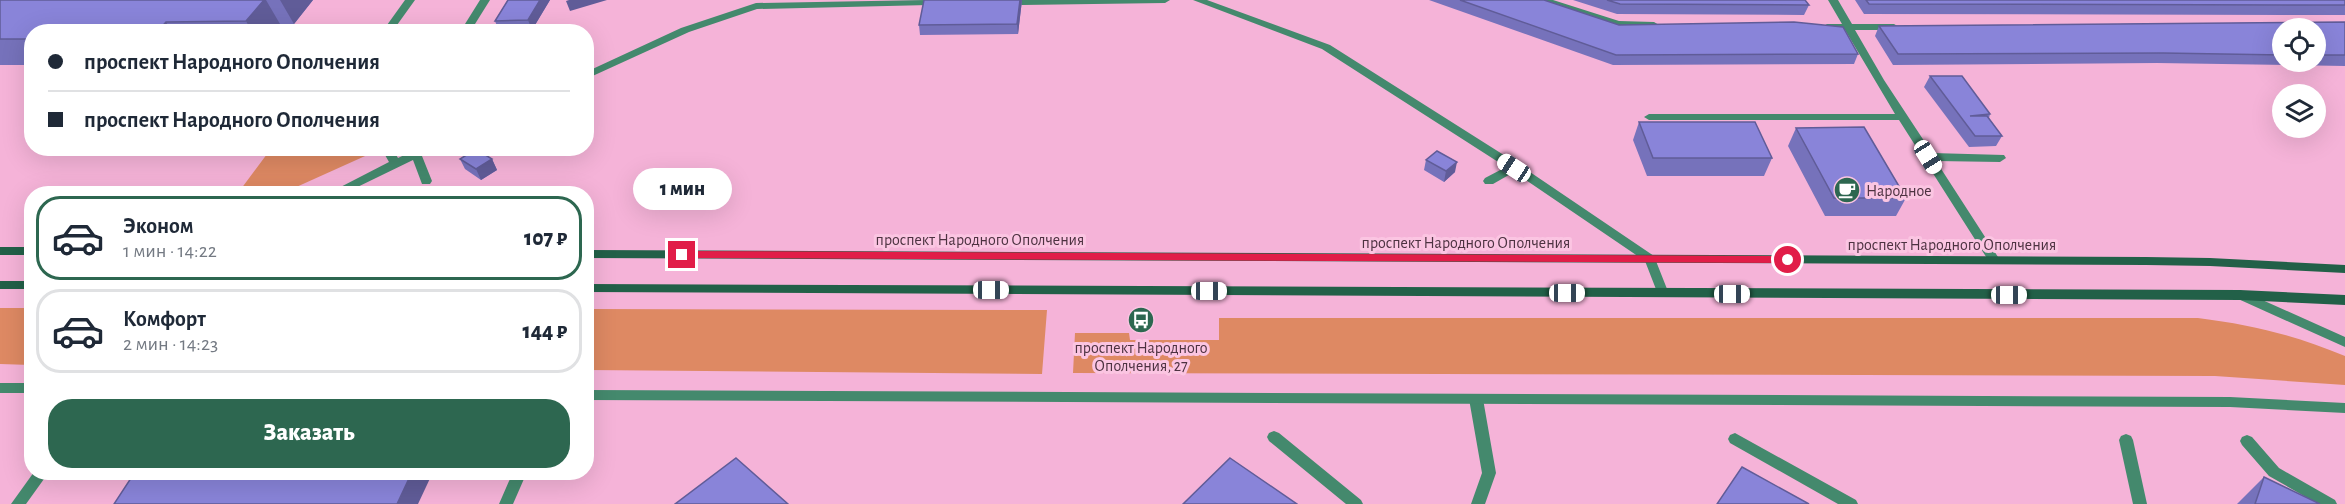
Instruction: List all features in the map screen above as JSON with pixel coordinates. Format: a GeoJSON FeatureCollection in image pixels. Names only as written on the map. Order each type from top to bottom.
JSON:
{"type":"FeatureCollection","features":[{"type":"Feature","properties":{"kind":"main road"},"geometry":{"type":"LineString","coordinates":[[0,250],[24,251]]}},
{"type":"Feature","properties":{"kind":"main road","name":"проспект Народного Ополчения"},"geometry":{"type":"LineString","coordinates":[[594,254],[1994,260],[2210,262],[2345,269]]}},
{"type":"Feature","properties":{"kind":"main road"},"geometry":{"type":"LineString","coordinates":[[0,285],[24,285]]}},
{"type":"Feature","properties":{"kind":"main road"},"geometry":{"type":"LineString","coordinates":[[594,288],[2240,296],[2345,300]]}},
{"type":"Feature","properties":{"kind":"street"},"geometry":{"type":"LineString","coordinates":[[393,24],[410,0]]}},
{"type":"Feature","properties":{"kind":"street"},"geometry":{"type":"LineString","coordinates":[[470,24],[485,0]]}},
{"type":"Feature","properties":{"kind":"street"},"geometry":{"type":"LineString","coordinates":[[1022,2],[1165,0]]}},
{"type":"Feature","properties":{"kind":"street"},"geometry":{"type":"LineString","coordinates":[[1198,0],[1326,47],[1650,259],[1663,294]]}},
{"type":"Feature","properties":{"kind":"street"},"geometry":{"type":"LineString","coordinates":[[1543,0],[1618,24],[1665,25]]}},
{"type":"Feature","properties":{"kind":"street"},"geometry":{"type":"LineString","coordinates":[[1833,0],[1879,80],[1994,260]]}},
{"type":"Feature","properties":{"kind":"street"},"geometry":{"type":"LineString","coordinates":[[594,72],[685,30],[756,6],[926,3]]}},
{"type":"Feature","properties":{"kind":"street"},"geometry":{"type":"LineString","coordinates":[[1815,27],[1909,27]]}},
{"type":"Feature","properties":{"kind":"street"},"geometry":{"type":"LineString","coordinates":[[1649,117],[1903,117]]}},
{"type":"Feature","properties":{"kind":"street"},"geometry":{"type":"LineString","coordinates":[[391,156],[396,164]]}},
{"type":"Feature","properties":{"kind":"street"},"geometry":{"type":"LineString","coordinates":[[349,186],[412,156]]}},
{"type":"Feature","properties":{"kind":"street"},"geometry":{"type":"LineString","coordinates":[[417,156],[426,181]]}},
{"type":"Feature","properties":{"kind":"street"},"geometry":{"type":"LineString","coordinates":[[1928,157],[2000,158]]}},
{"type":"Feature","properties":{"kind":"street"},"geometry":{"type":"LineString","coordinates":[[1489,181],[1514,168]]}},
{"type":"Feature","properties":{"kind":"street"},"geometry":{"type":"LineString","coordinates":[[2240,296],[2345,342]]}},
{"type":"Feature","properties":{"kind":"street"},"geometry":{"type":"LineString","coordinates":[[0,388],[24,388]]}},
{"type":"Feature","properties":{"kind":"street"},"geometry":{"type":"LineString","coordinates":[[594,395],[2218,402],[2345,408]]}},
{"type":"Feature","properties":{"kind":"street"},"geometry":{"type":"LineString","coordinates":[[1476,399],[1489,473],[1478,504]]}},
{"type":"Feature","properties":{"kind":"street"},"geometry":{"type":"LineString","coordinates":[[1274,437],[1356,504]]}},
{"type":"Feature","properties":{"kind":"street"},"geometry":{"type":"LineString","coordinates":[[1735,439],[1851,504]]}},
{"type":"Feature","properties":{"kind":"street"},"geometry":{"type":"LineString","coordinates":[[2126,440],[2140,504]]}},
{"type":"Feature","properties":{"kind":"street"},"geometry":{"type":"LineString","coordinates":[[2247,441],[2274,472],[2330,504]]}},
{"type":"Feature","properties":{"kind":"street"},"geometry":{"type":"LineString","coordinates":[[18,504],[36,480]]}},
{"type":"Feature","properties":{"kind":"street"},"geometry":{"type":"LineString","coordinates":[[506,504],[516,480]]}},
{"type":"Feature","properties":{"kind":"shaded area"},"geometry":{"type":"Polygon","coordinates":[[[266,156],[365,156],[299,186],[243,186],[266,156]]]}},
{"type":"Feature","properties":{"kind":"shaded area"},"geometry":{"type":"Polygon","coordinates":[[[0,308],[24,308],[24,365],[0,364],[0,308]]]}},
{"type":"Feature","properties":{"kind":"shaded area"},"geometry":{"type":"Polygon","coordinates":[[[594,309],[1047,310],[1042,374],[594,370],[594,309]]]}},
{"type":"Feature","properties":{"kind":"shaded area"},"geometry":{"type":"Polygon","coordinates":[[[1219,318],[2198,318],[2273,332],[2345,356],[2345,385],[2215,376],[1073,373],[1075,333],[1129,333],[1130,340],[1219,340],[1219,318]]]}},
{"type":"Feature","properties":{"kind":"building"},"geometry":{"type":"Polygon","coordinates":[[[0,0],[264,0],[246,21],[166,22],[164,24],[24,24],[24,39],[0,39],[0,0]]]}},
{"type":"Feature","properties":{"kind":"building"},"geometry":{"type":"Polygon","coordinates":[[[508,0],[540,0],[528,20],[495,21],[508,0]]]}},
{"type":"Feature","properties":{"kind":"building"},"geometry":{"type":"Polygon","coordinates":[[[924,0],[1020,0],[1017,24],[919,25],[924,0]]]}},
{"type":"Feature","properties":{"kind":"building"},"geometry":{"type":"Polygon","coordinates":[[[1460,0],[1544,0],[1619,25],[1794,22],[1843,27],[1858,54],[1616,55],[1460,0]]]}},
{"type":"Feature","properties":{"kind":"building"},"geometry":{"type":"Polygon","coordinates":[[[1607,0],[1805,0],[1809,5],[1620,4],[1607,0]]]}},
{"type":"Feature","properties":{"kind":"building"},"geometry":{"type":"Polygon","coordinates":[[[1866,0],[2345,0],[2345,5],[1869,4],[1866,0]]]}},
{"type":"Feature","properties":{"kind":"building"},"geometry":{"type":"Polygon","coordinates":[[[2326,22],[2345,22],[2345,55],[2326,55],[2326,22]]]}},
{"type":"Feature","properties":{"kind":"building"},"geometry":{"type":"Polygon","coordinates":[[[2272,23],[2272,55],[1898,54],[1879,26],[2272,23]]]}},
{"type":"Feature","properties":{"kind":"building"},"geometry":{"type":"Polygon","coordinates":[[[1930,76],[1962,76],[1990,114],[1970,116],[1987,116],[2002,136],[1975,136],[1930,76]]]}},
{"type":"Feature","properties":{"kind":"building"},"geometry":{"type":"Polygon","coordinates":[[[1639,122],[1755,122],[1772,158],[1653,158],[1639,122]]]}},
{"type":"Feature","properties":{"kind":"building"},"geometry":{"type":"Polygon","coordinates":[[[1864,127],[1906,198],[1834,198],[1796,128],[1864,127]]]}},
{"type":"Feature","properties":{"kind":"building"},"geometry":{"type":"Polygon","coordinates":[[[1437,151],[1457,162],[1446,171],[1426,160],[1437,151]]]}},
{"type":"Feature","properties":{"kind":"building"},"geometry":{"type":"Polygon","coordinates":[[[465,156],[487,156],[492,159],[476,169],[460,159],[465,156]]]}},
{"type":"Feature","properties":{"kind":"building"},"geometry":{"type":"Polygon","coordinates":[[[736,458],[788,504],[675,504],[736,458]]]}},
{"type":"Feature","properties":{"kind":"building"},"geometry":{"type":"Polygon","coordinates":[[[1230,458],[1297,504],[1183,504],[1230,458]]]}},
{"type":"Feature","properties":{"kind":"building"},"geometry":{"type":"Polygon","coordinates":[[[1742,467],[1809,504],[1717,504],[1742,467]]]}},
{"type":"Feature","properties":{"kind":"building"},"geometry":{"type":"Polygon","coordinates":[[[2264,477],[2320,504],[2255,504],[2264,477]]]}},
{"type":"Feature","properties":{"kind":"building"},"geometry":{"type":"Polygon","coordinates":[[[130,480],[408,480],[397,504],[114,504],[130,480]]]}},
{"type":"Feature","properties":{"kind":"place","name":"Народное"},"geometry":{"type":"Point","coordinates":[1847,190]}},
{"type":"Feature","properties":{"kind":"place","name":"проспект Народного Ополчения, 27"},"geometry":{"type":"Point","coordinates":[1141,320]}},
{"type":"Feature","properties":{"kind":"route"},"geometry":{"type":"LineString","coordinates":[[682,255],[1788,260]]}}]}
